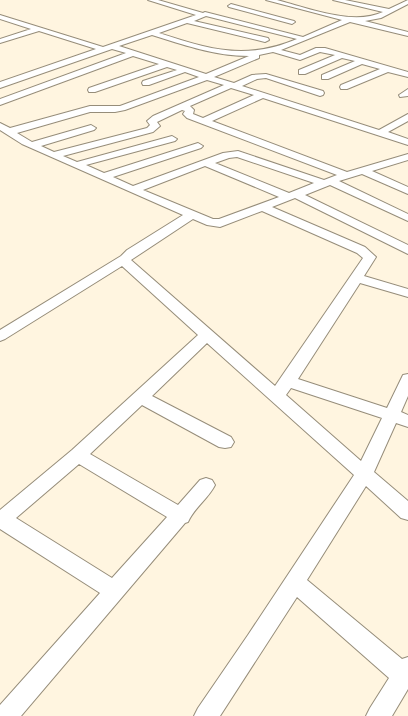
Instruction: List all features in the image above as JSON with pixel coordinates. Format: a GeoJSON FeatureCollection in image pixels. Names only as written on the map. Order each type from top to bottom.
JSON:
{"type":"FeatureCollection","features":[{"type":"Feature","properties":{"kind":"street"},"geometry":{"type":"LineString","coordinates":[[151,0],[204,15],[304,39]]}},
{"type":"Feature","properties":{"kind":"street"},"geometry":{"type":"LineString","coordinates":[[269,0],[408,34]]}},
{"type":"Feature","properties":{"kind":"street"},"geometry":{"type":"LineString","coordinates":[[336,0],[388,11]]}},
{"type":"Feature","properties":{"kind":"street"},"geometry":{"type":"LineString","coordinates":[[0,85],[150,32],[244,2]]}},
{"type":"Feature","properties":{"kind":"street"},"geometry":{"type":"LineString","coordinates":[[4,129],[90,109],[118,109],[206,77],[349,20],[370,19],[401,3]]}},
{"type":"Feature","properties":{"kind":"street"},"geometry":{"type":"LineString","coordinates":[[307,9],[320,5]]}},
{"type":"Feature","properties":{"kind":"street"},"geometry":{"type":"LineString","coordinates":[[224,8],[292,22]]}},
{"type":"Feature","properties":{"kind":"street"},"geometry":{"type":"LineString","coordinates":[[1,18],[102,49]]}},
{"type":"Feature","properties":{"kind":"street"},"geometry":{"type":"LineString","coordinates":[[186,21],[264,40]]}},
{"type":"Feature","properties":{"kind":"street"},"geometry":{"type":"LineString","coordinates":[[7,28],[20,23]]}},
{"type":"Feature","properties":{"kind":"street"},"geometry":{"type":"LineString","coordinates":[[168,26],[182,30]]}},
{"type":"Feature","properties":{"kind":"street"},"geometry":{"type":"LineString","coordinates":[[0,41],[39,29]]}},
{"type":"Feature","properties":{"kind":"street"},"geometry":{"type":"LineString","coordinates":[[150,32],[181,42],[214,50],[242,54],[264,53]]}},
{"type":"Feature","properties":{"kind":"street"},"geometry":{"type":"LineString","coordinates":[[111,46],[408,142]]}},
{"type":"Feature","properties":{"kind":"street"},"geometry":{"type":"LineString","coordinates":[[273,50],[298,58],[321,50],[408,75]]}},
{"type":"Feature","properties":{"kind":"street"},"geometry":{"type":"LineString","coordinates":[[0,102],[132,53]]}},
{"type":"Feature","properties":{"kind":"street"},"geometry":{"type":"LineString","coordinates":[[302,72],[342,55]]}},
{"type":"Feature","properties":{"kind":"street"},"geometry":{"type":"LineString","coordinates":[[325,77],[362,61]]}},
{"type":"Feature","properties":{"kind":"street"},"geometry":{"type":"LineString","coordinates":[[92,90],[167,64]]}},
{"type":"Feature","properties":{"kind":"street"},"geometry":{"type":"LineString","coordinates":[[344,88],[388,69]]}},
{"type":"Feature","properties":{"kind":"street"},"geometry":{"type":"LineString","coordinates":[[146,83],[184,70]]}},
{"type":"Feature","properties":{"kind":"street"},"geometry":{"type":"LineString","coordinates":[[53,155],[150,130],[155,126],[152,121],[154,119],[232,85],[255,77],[263,76],[320,93]]}},
{"type":"Feature","properties":{"kind":"street"},"geometry":{"type":"LineString","coordinates":[[204,121],[262,95]]}},
{"type":"Feature","properties":{"kind":"street"},"geometry":{"type":"LineString","coordinates":[[182,106],[190,110],[189,115],[346,175]]}},
{"type":"Feature","properties":{"kind":"street"},"geometry":{"type":"LineString","coordinates":[[380,133],[408,118]]}},
{"type":"Feature","properties":{"kind":"street"},"geometry":{"type":"LineString","coordinates":[[32,145],[91,128]]}},
{"type":"Feature","properties":{"kind":"street"},"geometry":{"type":"LineString","coordinates":[[4,129],[53,155],[134,189],[192,216],[216,224],[346,175],[408,157]]}},
{"type":"Feature","properties":{"kind":"street"},"geometry":{"type":"LineString","coordinates":[[76,165],[172,139]]}},
{"type":"Feature","properties":{"kind":"street"},"geometry":{"type":"LineString","coordinates":[[103,177],[198,146]]}},
{"type":"Feature","properties":{"kind":"street"},"geometry":{"type":"LineString","coordinates":[[134,189],[227,155],[238,154],[327,182],[408,218]]}},
{"type":"Feature","properties":{"kind":"street"},"geometry":{"type":"LineString","coordinates":[[397,161],[408,166]]}},
{"type":"Feature","properties":{"kind":"street"},"geometry":{"type":"LineString","coordinates":[[206,163],[292,196],[408,250]]}},
{"type":"Feature","properties":{"kind":"street"},"geometry":{"type":"LineString","coordinates":[[363,171],[408,191]]}},
{"type":"Feature","properties":{"kind":"street"},"geometry":{"type":"LineString","coordinates":[[262,207],[361,250],[368,254],[370,259],[277,395]]}},
{"type":"Feature","properties":{"kind":"street"},"geometry":{"type":"LineString","coordinates":[[0,336],[125,259],[130,253],[192,216]]}},
{"type":"Feature","properties":{"kind":"street"},"geometry":{"type":"LineString","coordinates":[[125,259],[126,263],[408,512]]}},
{"type":"Feature","properties":{"kind":"street"},"geometry":{"type":"LineString","coordinates":[[356,278],[408,293]]}},
{"type":"Feature","properties":{"kind":"street"},"geometry":{"type":"LineString","coordinates":[[115,591],[1,520],[78,455],[207,335]]}},
{"type":"Feature","properties":{"kind":"street"},"geometry":{"type":"LineString","coordinates":[[206,716],[256,643],[399,418],[408,379]]}},
{"type":"Feature","properties":{"kind":"street"},"geometry":{"type":"LineString","coordinates":[[288,381],[399,418]]}},
{"type":"Feature","properties":{"kind":"street"},"geometry":{"type":"LineString","coordinates":[[141,397],[225,442]]}},
{"type":"Feature","properties":{"kind":"street"},"geometry":{"type":"LineString","coordinates":[[78,455],[181,516]]}},
{"type":"Feature","properties":{"kind":"street"},"geometry":{"type":"LineString","coordinates":[[6,716],[181,516],[206,485]]}},
{"type":"Feature","properties":{"kind":"street"},"geometry":{"type":"LineString","coordinates":[[294,582],[405,671],[378,716]]}}]}
